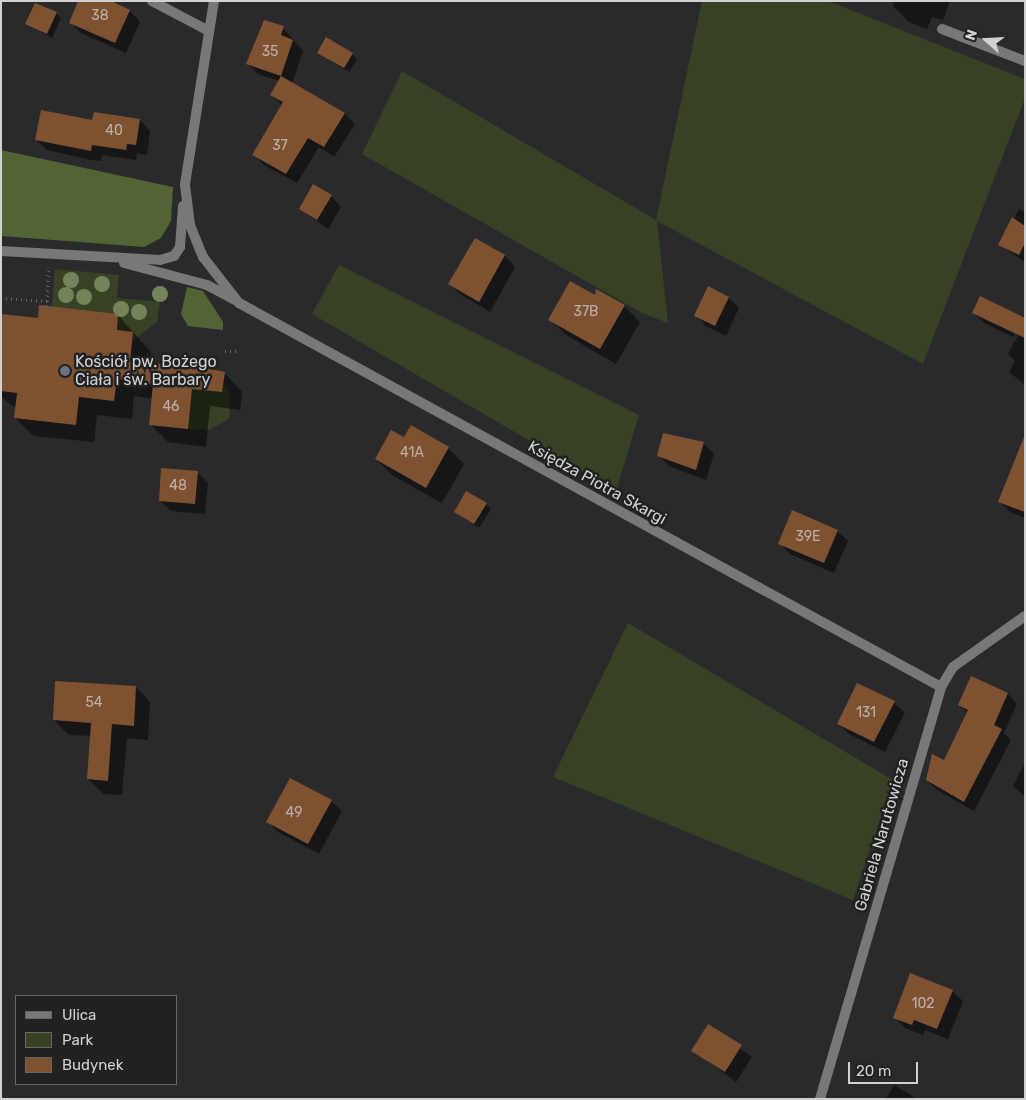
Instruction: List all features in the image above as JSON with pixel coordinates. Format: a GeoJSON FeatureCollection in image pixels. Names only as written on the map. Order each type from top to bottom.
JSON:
{"type":"FeatureCollection","features":[{"type":"Feature","properties":{"kind":"street"},"geometry":{"type":"LineString","coordinates":[[152,1],[209,31]]}},
{"type":"Feature","properties":{"kind":"street","name":"Księdza Piotra Skargi"},"geometry":{"type":"LineString","coordinates":[[1,251],[160,260],[174,256],[180,246],[185,185],[214,1]]}},
{"type":"Feature","properties":{"kind":"street"},"geometry":{"type":"LineString","coordinates":[[942,29],[1025,61]]}},
{"type":"Feature","properties":{"kind":"street","name":"Księdza Piotra Skargi"},"geometry":{"type":"LineString","coordinates":[[185,185],[190,225],[203,257],[239,303]]}},
{"type":"Feature","properties":{"kind":"street","name":"Księdza Piotra Skargi"},"geometry":{"type":"LineString","coordinates":[[106,258],[207,285],[940,687]]}},
{"type":"Feature","properties":{"kind":"street","name":"Gabriela Narutowicza"},"geometry":{"type":"LineString","coordinates":[[820,1099],[940,687],[953,667],[1025,616]]}},
{"type":"Feature","properties":{"kind":"path"},"geometry":{"type":"LineString","coordinates":[[47,306],[48,254]]}},
{"type":"Feature","properties":{"kind":"path"},"geometry":{"type":"LineString","coordinates":[[1,298],[47,300]]}},
{"type":"Feature","properties":{"kind":"path"},"geometry":{"type":"LineString","coordinates":[[225,351],[240,351]]}},
{"type":"Feature","properties":{"kind":"green space"},"geometry":{"type":"Polygon","coordinates":[[[702,1],[828,1],[1025,79],[1025,98],[923,364],[657,221],[668,323],[642,313],[362,154],[402,71],[656,220],[702,1]]]}},
{"type":"Feature","properties":{"kind":"green space"},"geometry":{"type":"Polygon","coordinates":[[[1,150],[173,187],[171,221],[161,238],[144,247],[1,236],[1,150]]]}},
{"type":"Feature","properties":{"kind":"green space"},"geometry":{"type":"Polygon","coordinates":[[[339,265],[639,415],[616,491],[312,314],[339,265]]]}},
{"type":"Feature","properties":{"kind":"green space"},"geometry":{"type":"Polygon","coordinates":[[[55,269],[119,275],[117,298],[160,302],[157,322],[132,341],[133,332],[117,330],[118,314],[52,307],[55,269]]]}},
{"type":"Feature","properties":{"kind":"green space"},"geometry":{"type":"Polygon","coordinates":[[[187,287],[203,291],[223,322],[223,330],[188,326],[181,314],[187,287]]]}},
{"type":"Feature","properties":{"kind":"green space"},"geometry":{"type":"Polygon","coordinates":[[[223,386],[228,387],[230,417],[209,430],[188,429],[192,389],[222,392],[223,386]]]}},
{"type":"Feature","properties":{"kind":"green space"},"geometry":{"type":"Polygon","coordinates":[[[628,623],[893,780],[853,900],[553,777],[628,623]]]}},
{"type":"Feature","properties":{"kind":"building"},"geometry":{"type":"Polygon","coordinates":[[[78,1],[111,1],[130,10],[115,43],[69,23],[78,1]]]}},
{"type":"Feature","properties":{"kind":"building"},"geometry":{"type":"Polygon","coordinates":[[[35,3],[57,12],[47,34],[25,24],[35,3]]]}},
{"type":"Feature","properties":{"kind":"building"},"geometry":{"type":"Polygon","coordinates":[[[264,20],[284,26],[281,35],[293,40],[281,76],[246,64],[264,20]]]}},
{"type":"Feature","properties":{"kind":"building"},"geometry":{"type":"Polygon","coordinates":[[[326,37],[353,53],[344,68],[317,53],[326,37]]]}},
{"type":"Feature","properties":{"kind":"building"},"geometry":{"type":"Polygon","coordinates":[[[281,76],[345,113],[324,147],[308,138],[286,174],[252,155],[283,102],[270,95],[281,76]]]}},
{"type":"Feature","properties":{"kind":"building"},"geometry":{"type":"Polygon","coordinates":[[[41,110],[92,120],[94,112],[140,119],[136,145],[127,144],[126,150],[92,145],[91,151],[35,140],[41,110]]]}},
{"type":"Feature","properties":{"kind":"building"},"geometry":{"type":"Polygon","coordinates":[[[313,184],[332,195],[317,220],[299,209],[313,184]]]}},
{"type":"Feature","properties":{"kind":"building"},"geometry":{"type":"Polygon","coordinates":[[[1012,217],[1025,226],[1025,243],[1019,255],[998,245],[1012,217]]]}},
{"type":"Feature","properties":{"kind":"building"},"geometry":{"type":"Polygon","coordinates":[[[475,238],[505,255],[479,302],[448,284],[475,238]]]}},
{"type":"Feature","properties":{"kind":"building"},"geometry":{"type":"Polygon","coordinates":[[[570,281],[595,295],[596,289],[625,305],[600,349],[548,320],[570,281]]]}},
{"type":"Feature","properties":{"kind":"building"},"geometry":{"type":"Polygon","coordinates":[[[708,286],[729,297],[715,326],[694,316],[708,286]]]}},
{"type":"Feature","properties":{"kind":"building"},"geometry":{"type":"Polygon","coordinates":[[[980,296],[1025,318],[1025,338],[972,313],[980,296]]]}},
{"type":"Feature","properties":{"kind":"building","name":"Kościół pw. Bożego Ciała i św. Barbary"},"geometry":{"type":"Polygon","coordinates":[[[39,305],[118,314],[117,330],[133,332],[130,362],[196,366],[225,372],[222,392],[192,389],[188,429],[149,425],[153,384],[117,379],[114,401],[79,397],[76,425],[14,418],[17,393],[1,391],[1,314],[38,318],[39,305]]]}},
{"type":"Feature","properties":{"kind":"building"},"geometry":{"type":"Polygon","coordinates":[[[411,425],[449,447],[426,488],[375,459],[391,430],[404,437],[411,425]]]}},
{"type":"Feature","properties":{"kind":"building"},"geometry":{"type":"Polygon","coordinates":[[[663,433],[704,442],[696,470],[657,456],[663,433]]]}},
{"type":"Feature","properties":{"kind":"building"},"geometry":{"type":"Polygon","coordinates":[[[1025,437],[1025,512],[998,502],[1025,437]]]}},
{"type":"Feature","properties":{"kind":"building"},"geometry":{"type":"Polygon","coordinates":[[[161,468],[198,471],[195,504],[159,501],[161,468]]]}},
{"type":"Feature","properties":{"kind":"building"},"geometry":{"type":"Polygon","coordinates":[[[466,491],[487,503],[474,524],[454,512],[466,491]]]}},
{"type":"Feature","properties":{"kind":"building"},"geometry":{"type":"Polygon","coordinates":[[[792,510],[838,530],[824,563],[778,544],[792,510]]]}},
{"type":"Feature","properties":{"kind":"building"},"geometry":{"type":"Polygon","coordinates":[[[971,676],[1008,693],[994,725],[1002,729],[964,802],[926,780],[932,754],[944,760],[968,710],[958,705],[971,676]]]}},
{"type":"Feature","properties":{"kind":"building"},"geometry":{"type":"Polygon","coordinates":[[[55,681],[136,686],[134,726],[112,724],[108,781],[87,779],[91,723],[53,720],[55,681]]]}},
{"type":"Feature","properties":{"kind":"building"},"geometry":{"type":"Polygon","coordinates":[[[857,683],[895,701],[874,742],[837,724],[857,683]]]}},
{"type":"Feature","properties":{"kind":"building"},"geometry":{"type":"Polygon","coordinates":[[[290,778],[332,800],[308,844],[266,822],[290,778]]]}},
{"type":"Feature","properties":{"kind":"building"},"geometry":{"type":"Polygon","coordinates":[[[910,973],[953,990],[937,1029],[914,1020],[912,1025],[893,1018],[910,973]]]}},
{"type":"Feature","properties":{"kind":"building"},"geometry":{"type":"Polygon","coordinates":[[[708,1024],[742,1045],[725,1072],[691,1051],[708,1024]]]}},
{"type":"Feature","properties":{"kind":"place","name":"Kościół pw. Bożego Ciała i św. Barbary"},"geometry":{"type":"Point","coordinates":[65,371]}}]}
